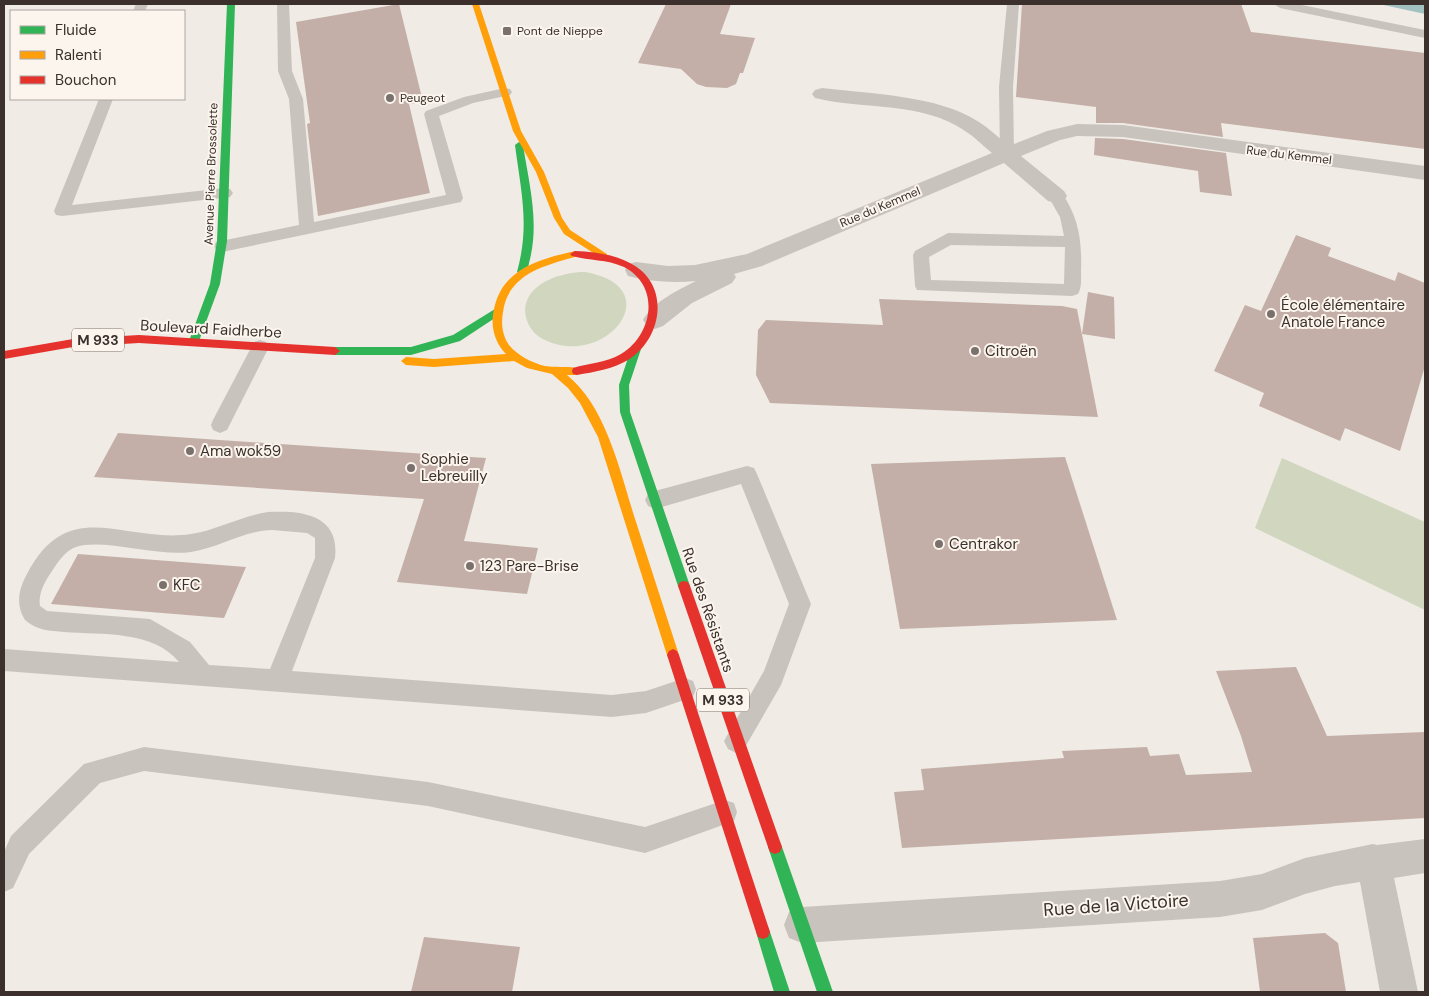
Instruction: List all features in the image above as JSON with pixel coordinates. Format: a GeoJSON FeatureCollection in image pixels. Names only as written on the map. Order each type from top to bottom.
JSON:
{"type":"FeatureCollection","features":[{"type":"Feature","properties":{"kind":"main road","name":"Avenue Pierre Brossolette"},"geometry":{"type":"LineString","coordinates":[[194,341],[216,285],[222,246],[231,4]]}},
{"type":"Feature","properties":{"kind":"main road"},"geometry":{"type":"LineString","coordinates":[[475,4],[517,132],[522,178],[532,220],[531,249],[522,272]]}},
{"type":"Feature","properties":{"kind":"main road"},"geometry":{"type":"LineString","coordinates":[[517,132],[536,164],[562,225],[575,239],[604,256],[636,270],[646,279],[655,295],[657,307],[655,320],[648,335],[636,349],[612,364],[594,370],[554,371],[538,368],[517,357],[502,343],[495,325],[495,313],[503,291],[522,272],[538,263],[566,255],[604,256]]}},
{"type":"Feature","properties":{"kind":"main road","name":"Boulevard Faidherbe"},"geometry":{"type":"LineString","coordinates":[[4,356],[54,345],[94,340],[194,341],[358,352],[410,351],[456,338],[495,313]]}},
{"type":"Feature","properties":{"kind":"main road","name":"Rue des Résistants"},"geometry":{"type":"LineString","coordinates":[[636,349],[626,370],[622,387],[623,407],[736,740],[825,992]]}},
{"type":"Feature","properties":{"kind":"main road","name":"Boulevard Faidherbe"},"geometry":{"type":"LineString","coordinates":[[358,352],[432,364],[517,357]]}},
{"type":"Feature","properties":{"kind":"main road"},"geometry":{"type":"LineString","coordinates":[[554,371],[580,392],[599,427],[782,992]]}},
{"type":"Feature","properties":{"kind":"street"},"geometry":{"type":"LineString","coordinates":[[822,94],[930,109],[950,115],[972,126],[1056,196]]}},
{"type":"Feature","properties":{"kind":"street","name":"Rue du Kemmel"},"geometry":{"type":"LineString","coordinates":[[655,320],[684,297],[754,260],[1054,135],[1077,130],[1122,130],[1209,144],[1425,173]]}},
{"type":"Feature","properties":{"kind":"street","name":"Rue du Kemmel"},"geometry":{"type":"LineString","coordinates":[[1153,134],[1212,132],[1425,160]]}},
{"type":"Feature","properties":{"kind":"street","name":"Rue du Kemmel"},"geometry":{"type":"LineString","coordinates":[[636,270],[687,275],[723,269],[754,260]]}},
{"type":"Feature","properties":{"kind":"street","name":"Rue de la Victoire"},"geometry":{"type":"LineString","coordinates":[[802,925],[1220,899],[1262,892],[1305,876],[1373,861],[1425,856]]}},
{"type":"Feature","properties":{"kind":"street"},"geometry":{"type":"LineString","coordinates":[[1373,861],[1399,992]]}},
{"type":"Feature","properties":{"kind":"lane"},"geometry":{"type":"LineString","coordinates":[[283,4],[285,71],[296,99],[307,228]]}},
{"type":"Feature","properties":{"kind":"lane"},"geometry":{"type":"LineString","coordinates":[[1007,154],[1006,87],[1013,4]]}},
{"type":"Feature","properties":{"kind":"lane"},"geometry":{"type":"LineString","coordinates":[[1280,4],[1425,34]]}},
{"type":"Feature","properties":{"kind":"lane"},"geometry":{"type":"LineString","coordinates":[[222,246],[455,198],[432,114],[469,100],[505,92]]}},
{"type":"Feature","properties":{"kind":"lane"},"geometry":{"type":"LineString","coordinates":[[106,100],[62,211],[225,194]]}},
{"type":"Feature","properties":{"kind":"lane"},"geometry":{"type":"LineString","coordinates":[[1056,196],[1070,218],[1072,242],[1072,290],[923,286],[921,255],[948,239],[1072,242]]}},
{"type":"Feature","properties":{"kind":"lane"},"geometry":{"type":"LineString","coordinates":[[220,425],[260,346]]}},
{"type":"Feature","properties":{"kind":"lane"},"geometry":{"type":"LineString","coordinates":[[654,500],[747,474],[800,604],[773,677],[736,740]]}},
{"type":"Feature","properties":{"kind":"lane"},"geometry":{"type":"LineString","coordinates":[[203,675],[182,649],[150,628],[47,621],[38,618],[32,612],[29,596],[52,552],[58,546],[75,538],[177,544],[268,521],[315,526],[325,535],[327,542],[325,558],[278,681]]}},
{"type":"Feature","properties":{"kind":"lane"},"geometry":{"type":"LineString","coordinates":[[4,660],[612,706],[646,702],[685,689]]}},
{"type":"Feature","properties":{"kind":"lane"},"geometry":{"type":"LineString","coordinates":[[4,879],[20,845],[93,773],[144,759],[428,794],[645,840],[725,812]]}},
{"type":"Feature","properties":{"kind":"green space"},"geometry":{"type":"Polygon","coordinates":[[[576,272],[585,272],[611,281],[624,294],[626,309],[619,324],[606,336],[587,345],[565,346],[537,336],[529,326],[525,313],[527,300],[532,292],[548,280],[576,272]]]}},
{"type":"Feature","properties":{"kind":"green space"},"geometry":{"type":"Polygon","coordinates":[[[1282,458],[1425,522],[1425,610],[1255,528],[1282,458]]]}},
{"type":"Feature","properties":{"kind":"water"},"geometry":{"type":"Polygon","coordinates":[[[1379,4],[1425,4],[1425,14],[1379,4]]]}},
{"type":"Feature","properties":{"kind":"building"},"geometry":{"type":"Polygon","coordinates":[[[399,4],[423,102],[409,104],[430,193],[318,216],[307,124],[310,123],[296,22],[399,4]]]}},
{"type":"Feature","properties":{"kind":"building"},"geometry":{"type":"Polygon","coordinates":[[[666,4],[731,4],[720,34],[755,38],[743,73],[740,73],[736,84],[727,88],[706,87],[697,84],[681,69],[638,63],[666,4]]]}},
{"type":"Feature","properties":{"kind":"building"},"geometry":{"type":"Polygon","coordinates":[[[1022,4],[1241,4],[1251,32],[1425,53],[1425,149],[1221,123],[1223,137],[1123,123],[1096,123],[1096,107],[1016,97],[1022,4]]]}},
{"type":"Feature","properties":{"kind":"building"},"geometry":{"type":"Polygon","coordinates":[[[1095,138],[1123,139],[1226,153],[1232,196],[1200,192],[1198,171],[1094,155],[1095,138]]]}},
{"type":"Feature","properties":{"kind":"building"},"geometry":{"type":"Polygon","coordinates":[[[1296,235],[1331,248],[1328,256],[1395,281],[1398,272],[1425,283],[1425,366],[1400,451],[1345,428],[1340,441],[1259,406],[1264,393],[1214,371],[1245,305],[1261,311],[1296,235]]]}},
{"type":"Feature","properties":{"kind":"building"},"geometry":{"type":"Polygon","coordinates":[[[1088,292],[1114,297],[1115,339],[1082,334],[1088,292]]]}},
{"type":"Feature","properties":{"kind":"building"},"geometry":{"type":"Polygon","coordinates":[[[879,299],[1062,306],[1077,309],[1098,417],[770,403],[756,375],[758,330],[766,320],[883,325],[879,299]]]}},
{"type":"Feature","properties":{"kind":"building"},"geometry":{"type":"Polygon","coordinates":[[[118,433],[486,458],[464,541],[538,548],[527,594],[397,582],[424,499],[94,477],[118,433]]]}},
{"type":"Feature","properties":{"kind":"building"},"geometry":{"type":"Polygon","coordinates":[[[1065,457],[1117,620],[900,629],[871,464],[1065,457]]]}},
{"type":"Feature","properties":{"kind":"building"},"geometry":{"type":"Polygon","coordinates":[[[78,554],[246,567],[224,618],[51,604],[78,554]]]}},
{"type":"Feature","properties":{"kind":"building"},"geometry":{"type":"Polygon","coordinates":[[[1296,667],[1327,736],[1425,732],[1425,818],[902,848],[894,792],[924,790],[921,769],[1064,758],[1062,751],[1147,747],[1150,756],[1179,754],[1186,775],[1252,772],[1241,736],[1216,671],[1296,667]]]}},
{"type":"Feature","properties":{"kind":"building"},"geometry":{"type":"Polygon","coordinates":[[[1325,933],[1338,943],[1346,992],[1260,992],[1253,938],[1325,933]]]}},
{"type":"Feature","properties":{"kind":"building"},"geometry":{"type":"Polygon","coordinates":[[[424,937],[520,947],[512,992],[411,992],[424,937]]]}},
{"type":"Feature","properties":{"kind":"traffic: fast"},"geometry":{"type":"LineString","coordinates":[[194,341],[215,284],[222,241],[231,4]]}},
{"type":"Feature","properties":{"kind":"traffic: fast"},"geometry":{"type":"LineString","coordinates":[[519,145],[530,223],[527,255],[522,272]]}},
{"type":"Feature","properties":{"kind":"traffic: fast"},"geometry":{"type":"LineString","coordinates":[[335,351],[411,351],[456,338],[495,313]]}},
{"type":"Feature","properties":{"kind":"traffic: fast"},"geometry":{"type":"LineString","coordinates":[[636,349],[624,385],[625,412],[684,586]]}},
{"type":"Feature","properties":{"kind":"traffic: fast"},"geometry":{"type":"LineString","coordinates":[[775,847],[825,992]]}},
{"type":"Feature","properties":{"kind":"traffic: fast"},"geometry":{"type":"LineString","coordinates":[[763,932],[782,992]]}},
{"type":"Feature","properties":{"kind":"traffic: slow"},"geometry":{"type":"LineString","coordinates":[[475,4],[517,131],[540,172],[558,218],[567,232],[604,256]]}},
{"type":"Feature","properties":{"kind":"traffic: slow"},"geometry":{"type":"LineString","coordinates":[[575,254],[538,265],[518,276],[502,297],[497,322],[499,336],[506,348],[517,358],[545,370],[577,371]]}},
{"type":"Feature","properties":{"kind":"traffic: slow"},"geometry":{"type":"LineString","coordinates":[[406,361],[434,363],[517,357]]}},
{"type":"Feature","properties":{"kind":"traffic: slow"},"geometry":{"type":"LineString","coordinates":[[555,371],[572,385],[584,400],[603,437],[673,655]]}},
{"type":"Feature","properties":{"kind":"traffic: jam"},"geometry":{"type":"LineString","coordinates":[[575,254],[613,259],[629,266],[641,275],[649,287],[653,300],[654,314],[650,328],[642,341],[630,353],[611,363],[577,371]]}},
{"type":"Feature","properties":{"kind":"traffic: jam"},"geometry":{"type":"LineString","coordinates":[[4,355],[73,343],[139,339],[335,351]]}},
{"type":"Feature","properties":{"kind":"traffic: jam"},"geometry":{"type":"LineString","coordinates":[[684,586],[775,847]]}},
{"type":"Feature","properties":{"kind":"traffic: jam"},"geometry":{"type":"LineString","coordinates":[[673,655],[763,932]]}},
{"type":"Feature","properties":{"kind":"place","name":"Pont de Nieppe"},"geometry":{"type":"Point","coordinates":[507,31]}},
{"type":"Feature","properties":{"kind":"place","name":"Peugeot"},"geometry":{"type":"Point","coordinates":[390,98]}},
{"type":"Feature","properties":{"kind":"place","name":"École élémentaire Anatole France"},"geometry":{"type":"Point","coordinates":[1271,314]}},
{"type":"Feature","properties":{"kind":"place","name":"Citroën"},"geometry":{"type":"Point","coordinates":[975,351]}},
{"type":"Feature","properties":{"kind":"place","name":"Ama wok59"},"geometry":{"type":"Point","coordinates":[190,451]}},
{"type":"Feature","properties":{"kind":"place","name":"Sophie Lebreuilly"},"geometry":{"type":"Point","coordinates":[411,468]}},
{"type":"Feature","properties":{"kind":"place","name":"Centrakor"},"geometry":{"type":"Point","coordinates":[939,544]}},
{"type":"Feature","properties":{"kind":"place","name":"123 Pare-Brise"},"geometry":{"type":"Point","coordinates":[470,566]}},
{"type":"Feature","properties":{"kind":"place","name":"KFC"},"geometry":{"type":"Point","coordinates":[163,585]}}]}
